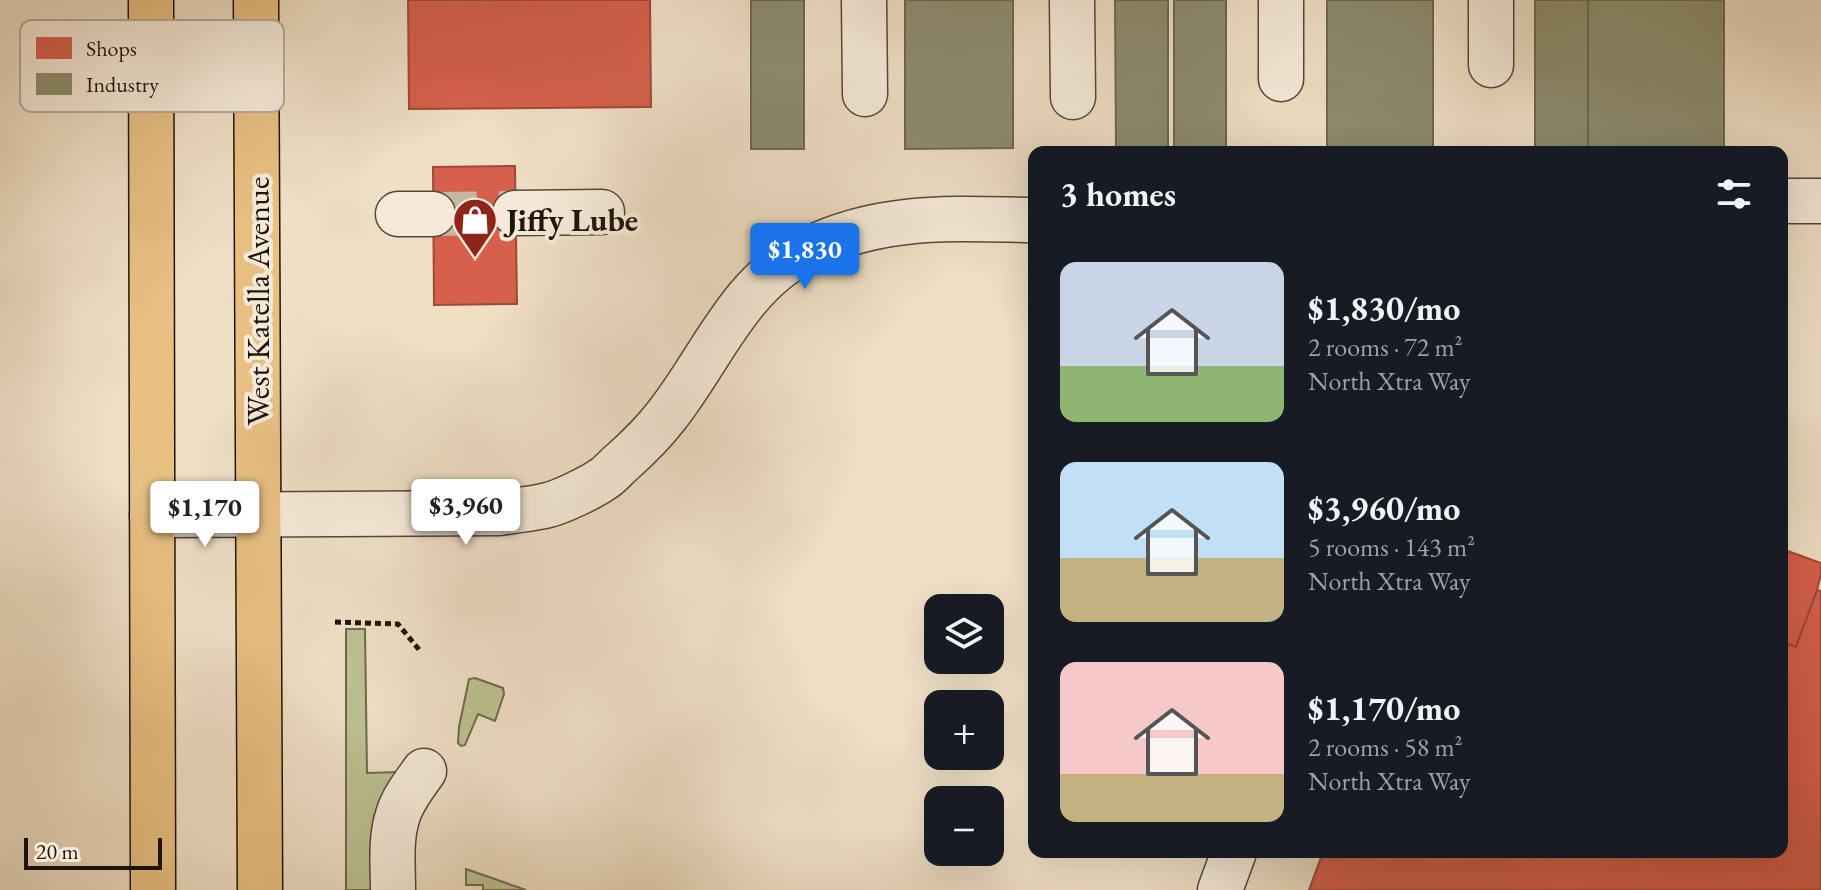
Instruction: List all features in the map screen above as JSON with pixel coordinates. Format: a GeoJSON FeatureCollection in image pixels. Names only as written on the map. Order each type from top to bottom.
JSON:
{"type":"FeatureCollection","features":[{"type":"Feature","properties":{"kind":"main road"},"geometry":{"type":"LineString","coordinates":[[151,0],[151,20]]}},
{"type":"Feature","properties":{"kind":"main road","name":"West Katella Avenue"},"geometry":{"type":"LineString","coordinates":[[256,0],[256,20]]}},
{"type":"Feature","properties":{"kind":"main road"},"geometry":{"type":"LineString","coordinates":[[151,112],[153,890]]}},
{"type":"Feature","properties":{"kind":"main road","name":"West Katella Avenue"},"geometry":{"type":"LineString","coordinates":[[256,112],[260,890]]}},
{"type":"Feature","properties":{"kind":"street"},"geometry":{"type":"LineString","coordinates":[[864,0],[865,94]]}},
{"type":"Feature","properties":{"kind":"street"},"geometry":{"type":"LineString","coordinates":[[1072,0],[1073,97]]}},
{"type":"Feature","properties":{"kind":"street"},"geometry":{"type":"LineString","coordinates":[[1281,0],[1281,79]]}},
{"type":"Feature","properties":{"kind":"street"},"geometry":{"type":"LineString","coordinates":[[1491,0],[1491,65]]}},
{"type":"Feature","properties":{"kind":"street"},"geometry":{"type":"LineString","coordinates":[[1788,201],[1821,201]]}},
{"type":"Feature","properties":{"kind":"street"},"geometry":{"type":"LineString","coordinates":[[515,213],[602,212]]}},
{"type":"Feature","properties":{"kind":"street"},"geometry":{"type":"LineString","coordinates":[[152,515],[500,513],[550,505],[603,479],[633,453],[667,414],[717,338],[753,291],[773,271],[806,250],[876,225],[924,219],[1028,220]]}},
{"type":"Feature","properties":{"kind":"street"},"geometry":{"type":"LineString","coordinates":[[393,890],[393,836],[398,813],[424,771]]}},
{"type":"Feature","properties":{"kind":"street"},"geometry":{"type":"LineString","coordinates":[[1220,890],[1232,858]]}},
{"type":"Feature","properties":{"kind":"path"},"geometry":{"type":"LineString","coordinates":[[335,622],[398,624],[421,652]]}},
{"type":"Feature","properties":{"kind":"green space"},"geometry":{"type":"Polygon","coordinates":[[[346,629],[365,629],[367,773],[399,772],[383,890],[346,890],[346,629]]]}},
{"type":"Feature","properties":{"kind":"green space"},"geometry":{"type":"Polygon","coordinates":[[[475,678],[503,688],[504,694],[495,721],[478,714],[465,745],[461,746],[458,743],[459,727],[469,679],[475,678]]]}},
{"type":"Feature","properties":{"kind":"green space"},"geometry":{"type":"Polygon","coordinates":[[[466,869],[526,890],[483,890],[483,885],[466,885],[466,869]]]}},
{"type":"Feature","properties":{"kind":"building: Shops"},"geometry":{"type":"Polygon","coordinates":[[[408,0],[650,0],[651,107],[409,109],[408,0]]]}},
{"type":"Feature","properties":{"kind":"building: Shops","name":"Jiffy Lube"},"geometry":{"type":"Polygon","coordinates":[[[515,166],[517,304],[434,305],[433,167],[515,166]]]}},
{"type":"Feature","properties":{"kind":"building: Shops"},"geometry":{"type":"Polygon","coordinates":[[[1788,551],[1821,563],[1817,590],[1796,647],[1788,644],[1788,551]]]}},
{"type":"Feature","properties":{"kind":"building: Shops"},"geometry":{"type":"Polygon","coordinates":[[[1817,590],[1821,591],[1821,890],[1309,890],[1321,858],[1788,858],[1788,644],[1796,647],[1817,590]]]}},
{"type":"Feature","properties":{"kind":"building: Industry"},"geometry":{"type":"Polygon","coordinates":[[[751,0],[804,0],[804,149],[751,149],[751,0]]]}},
{"type":"Feature","properties":{"kind":"building: Industry"},"geometry":{"type":"Polygon","coordinates":[[[905,0],[1013,0],[1013,148],[905,149],[905,0]]]}},
{"type":"Feature","properties":{"kind":"building: Industry"},"geometry":{"type":"Polygon","coordinates":[[[1115,0],[1168,0],[1168,146],[1116,146],[1115,0]]]}},
{"type":"Feature","properties":{"kind":"building: Industry"},"geometry":{"type":"Polygon","coordinates":[[[1174,0],[1226,0],[1226,146],[1174,146],[1174,0]]]}},
{"type":"Feature","properties":{"kind":"building: Industry"},"geometry":{"type":"Polygon","coordinates":[[[1327,0],[1433,0],[1433,146],[1327,146],[1327,0]]]}},
{"type":"Feature","properties":{"kind":"building: Industry"},"geometry":{"type":"Polygon","coordinates":[[[1535,0],[1588,0],[1588,146],[1535,146],[1535,0]]]}},
{"type":"Feature","properties":{"kind":"building: Industry"},"geometry":{"type":"Polygon","coordinates":[[[1588,0],[1724,0],[1724,146],[1588,146],[1588,0]]]}},
{"type":"Feature","properties":{"kind":"tunnel"},"geometry":{"type":"LineString","coordinates":[[433,214],[515,213]]}},
{"type":"Feature","properties":{"kind":"place","name":"Jiffy Lube"},"geometry":{"type":"Point","coordinates":[475,259]}}]}
